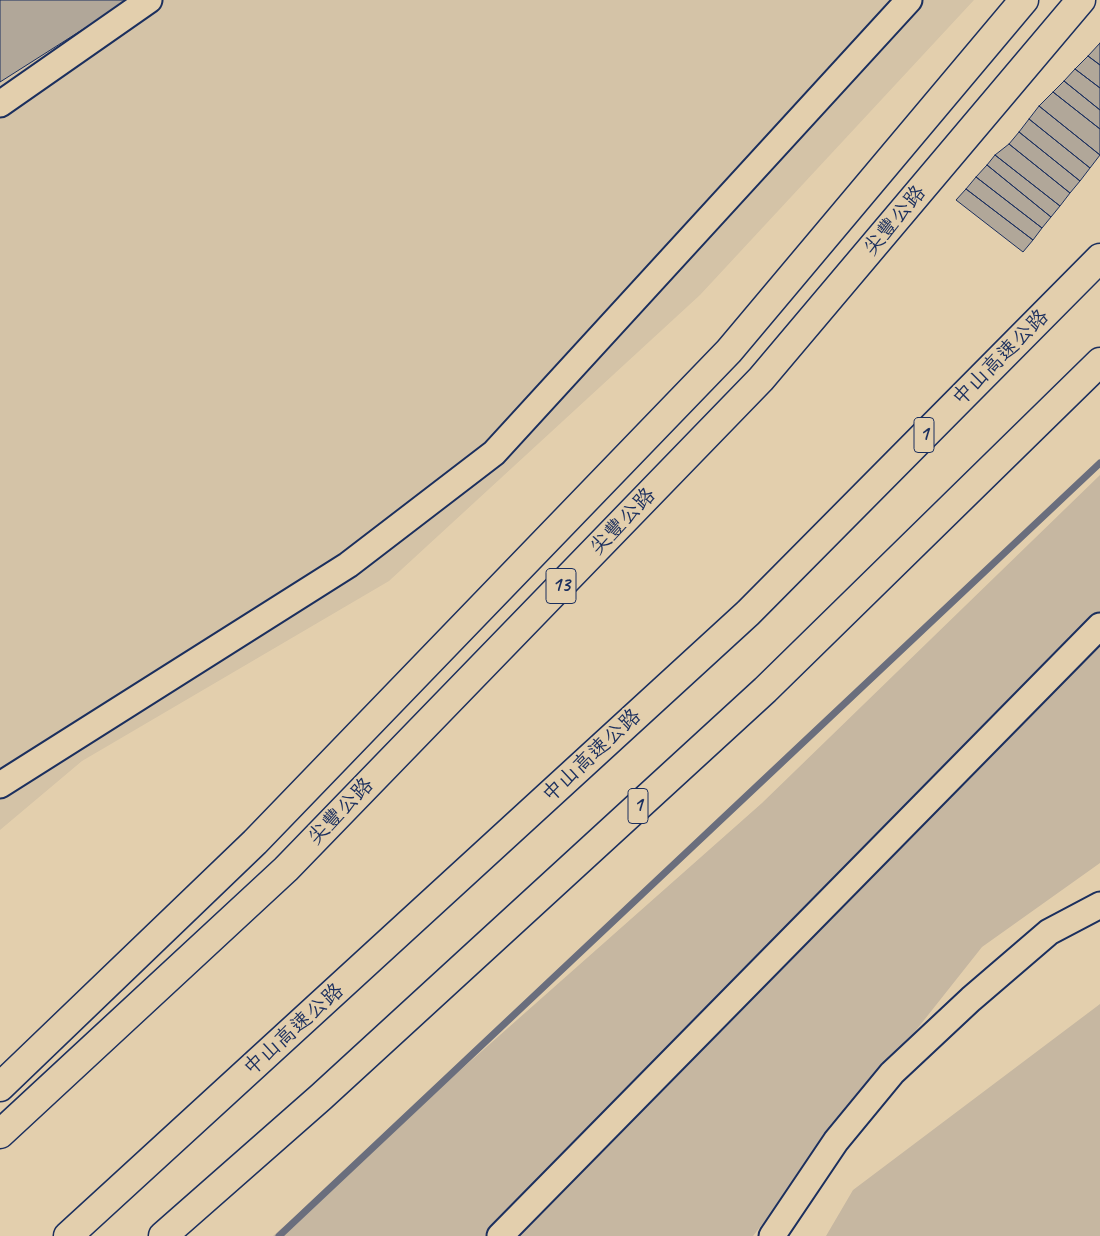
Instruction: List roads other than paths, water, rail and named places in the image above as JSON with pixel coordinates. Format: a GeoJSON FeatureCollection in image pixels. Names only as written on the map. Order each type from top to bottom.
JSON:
{"type":"FeatureCollection","features":[{"type":"Feature","properties":{"kind":"main road","name":"尖豐公路"},"geometry":{"type":"LineString","coordinates":[[0,1087],[255,842],[729,351],[1024,0]]}},
{"type":"Feature","properties":{"kind":"main road","name":"尖豐公路"},"geometry":{"type":"LineString","coordinates":[[0,1134],[286,869],[762,380],[1081,0]]}},
{"type":"Feature","properties":{"kind":"main road","name":"中山高速公路"},"geometry":{"type":"LineString","coordinates":[[68,1236],[748,612],[1100,258]]}},
{"type":"Feature","properties":{"kind":"main road","name":"1"},"geometry":{"type":"LineString","coordinates":[[163,1236],[321,1097],[765,690],[1100,362]]}},
{"type":"Feature","properties":{"kind":"lane"},"geometry":{"type":"LineString","coordinates":[[0,104],[148,0]]}},
{"type":"Feature","properties":{"kind":"lane"},"geometry":{"type":"LineString","coordinates":[[0,784],[348,565],[494,453],[909,0]]}},
{"type":"Feature","properties":{"kind":"lane"},"geometry":{"type":"LineString","coordinates":[[500,1236],[1100,626]]}},
{"type":"Feature","properties":{"kind":"lane"},"geometry":{"type":"LineString","coordinates":[[772,1236],[836,1141],[892,1073],[971,999],[1049,932],[1100,905]]}},
{"type":"Feature","properties":{"kind":"waterway"},"geometry":{"type":"LineString","coordinates":[[279,1236],[1100,463]]}}]}
